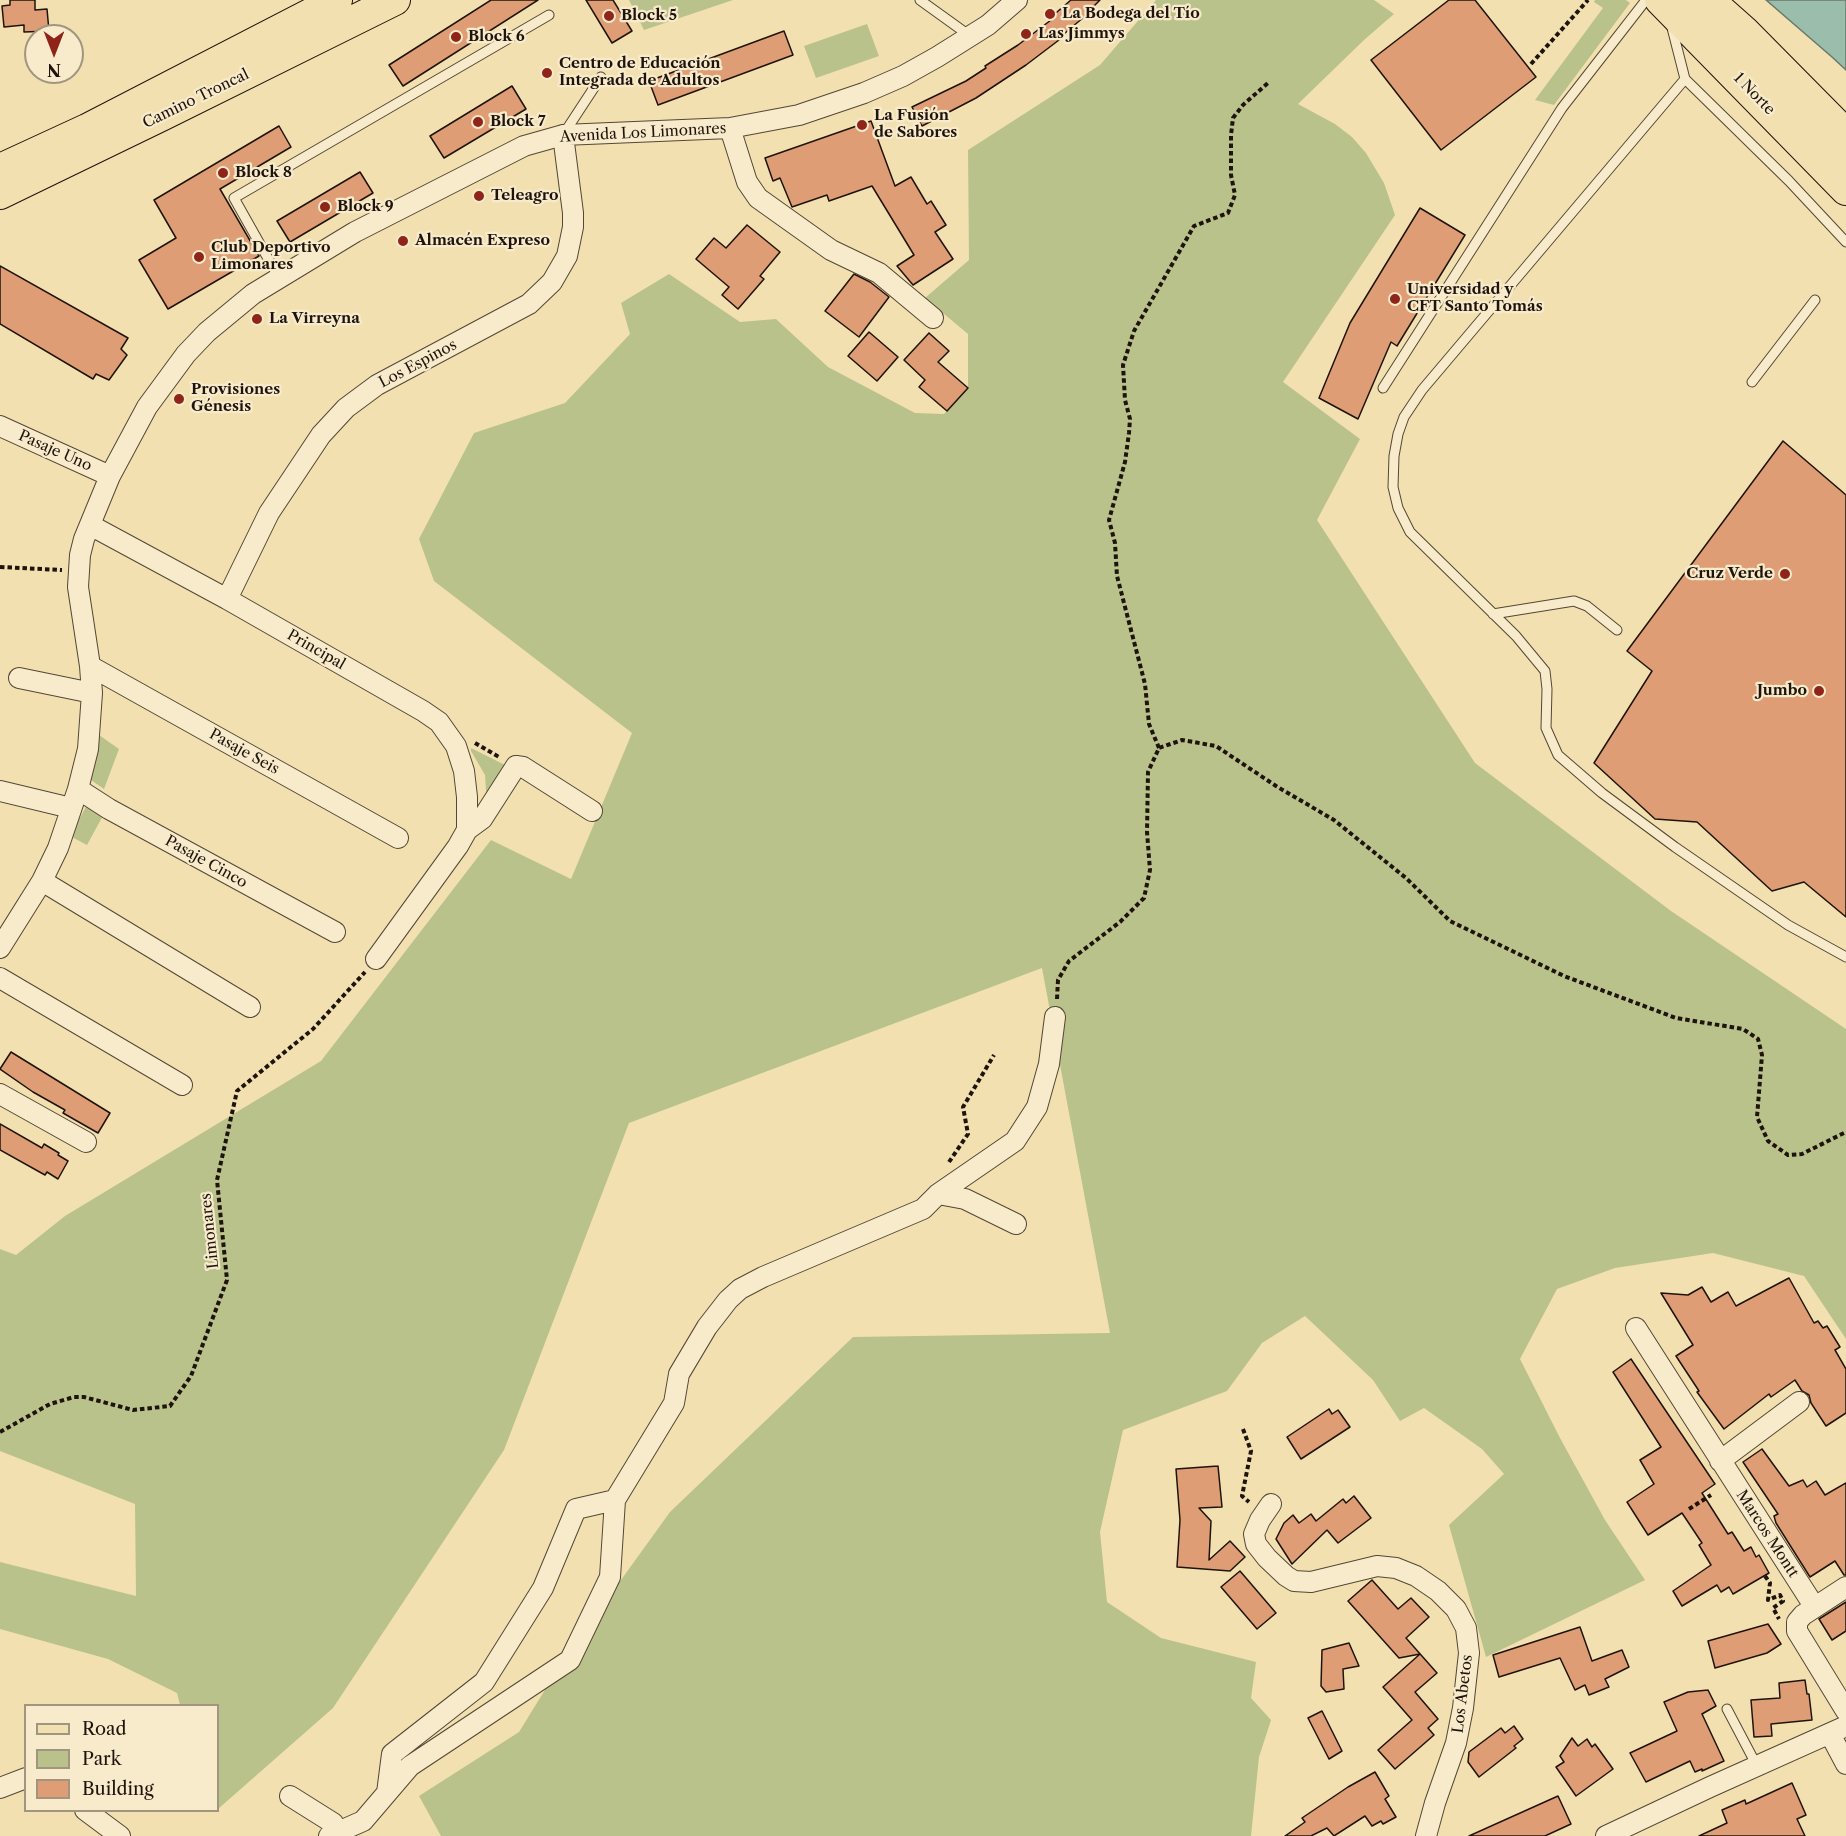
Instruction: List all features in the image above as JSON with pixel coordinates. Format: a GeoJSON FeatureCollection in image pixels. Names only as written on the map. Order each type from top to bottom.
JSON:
{"type":"FeatureCollection","features":[{"type":"Feature","properties":{"kind":"highway"},"geometry":{"type":"LineString","coordinates":[[1666,1],[1708,20],[1846,157]]}},
{"type":"Feature","properties":{"kind":"main road","name":"Camino Troncal"},"geometry":{"type":"LineString","coordinates":[[0,169],[87,129],[338,0]]}},
{"type":"Feature","properties":{"kind":"main road"},"geometry":{"type":"LineString","coordinates":[[1709,0],[1745,32],[1846,134]]}},
{"type":"Feature","properties":{"kind":"main road","name":"Camino Troncal"},"geometry":{"type":"LineString","coordinates":[[0,194],[392,1]]}},
{"type":"Feature","properties":{"kind":"main road","name":"1 Norte"},"geometry":{"type":"LineString","coordinates":[[1666,1],[1846,190]]}},
{"type":"Feature","properties":{"kind":"street","name":"Avenida Los Limonares"},"geometry":{"type":"LineString","coordinates":[[0,948],[42,881],[58,848],[78,789],[88,749],[92,693],[78,587],[82,547],[110,476],[147,407],[186,354],[229,312],[279,278],[355,232],[524,146],[563,135],[730,128],[799,115],[864,93],[903,76],[988,25],[1017,0]]}},
{"type":"Feature","properties":{"kind":"street"},"geometry":{"type":"LineString","coordinates":[[730,128],[747,182],[758,198],[831,250],[879,273],[933,318]]}},
{"type":"Feature","properties":{"kind":"street","name":"Los Espinos"},"geometry":{"type":"LineString","coordinates":[[227,599],[269,513],[321,435],[346,408],[377,386],[529,304],[552,282],[567,256],[573,228],[563,135]]}},
{"type":"Feature","properties":{"kind":"street","name":"Pasaje Uno"},"geometry":{"type":"LineString","coordinates":[[0,426],[110,476]]}},
{"type":"Feature","properties":{"kind":"street","name":"Principal"},"geometry":{"type":"LineString","coordinates":[[90,525],[227,599],[439,722],[456,746],[464,771],[467,830]]}},
{"type":"Feature","properties":{"kind":"street","name":"Pasaje Seis"},"geometry":{"type":"LineString","coordinates":[[90,666],[398,838]]}},
{"type":"Feature","properties":{"kind":"street"},"geometry":{"type":"LineString","coordinates":[[19,678],[92,693]]}},
{"type":"Feature","properties":{"kind":"street"},"geometry":{"type":"LineString","coordinates":[[376,959],[458,846],[467,830],[482,819],[516,766],[523,767],[592,811]]}},
{"type":"Feature","properties":{"kind":"street","name":"Pasaje Cinco"},"geometry":{"type":"LineString","coordinates":[[78,789],[335,932]]}},
{"type":"Feature","properties":{"kind":"street"},"geometry":{"type":"LineString","coordinates":[[0,791],[71,808]]}},
{"type":"Feature","properties":{"kind":"street"},"geometry":{"type":"LineString","coordinates":[[42,881],[250,1007]]}},
{"type":"Feature","properties":{"kind":"street"},"geometry":{"type":"LineString","coordinates":[[0,978],[182,1085]]}},
{"type":"Feature","properties":{"kind":"street"},"geometry":{"type":"LineString","coordinates":[[290,1796],[333,1823],[339,1835],[363,1821],[410,1766],[570,1660],[610,1577],[615,1500],[674,1403],[679,1374],[707,1327],[728,1300],[740,1289],[923,1209],[938,1194],[1015,1141],[1037,1107],[1049,1064],[1055,1017]]}},
{"type":"Feature","properties":{"kind":"street"},"geometry":{"type":"LineString","coordinates":[[0,1094],[86,1142]]}},
{"type":"Feature","properties":{"kind":"street"},"geometry":{"type":"LineString","coordinates":[[938,1194],[965,1199],[1016,1224]]}},
{"type":"Feature","properties":{"kind":"street","name":"Marcos Montt"},"geometry":{"type":"LineString","coordinates":[[1636,1328],[1815,1606]]}},
{"type":"Feature","properties":{"kind":"street"},"geometry":{"type":"LineString","coordinates":[[1720,1461],[1799,1402]]}},
{"type":"Feature","properties":{"kind":"street"},"geometry":{"type":"LineString","coordinates":[[387,1793],[392,1754],[484,1682],[543,1588],[576,1509],[615,1500]]}},
{"type":"Feature","properties":{"kind":"street","name":"Los Abetos"},"geometry":{"type":"LineString","coordinates":[[1271,1504],[1254,1534],[1256,1544],[1286,1576],[1294,1581],[1311,1582],[1377,1566],[1396,1568],[1416,1576],[1438,1592],[1456,1609],[1466,1628],[1469,1653],[1462,1715],[1456,1743],[1426,1836]]}},
{"type":"Feature","properties":{"kind":"street"},"geometry":{"type":"LineString","coordinates":[[1846,1587],[1815,1606],[1797,1622],[1797,1631],[1846,1711]]}},
{"type":"Feature","properties":{"kind":"street"},"geometry":{"type":"LineString","coordinates":[[1606,1836],[1838,1730],[1846,1764]]}},
{"type":"Feature","properties":{"kind":"street"},"geometry":{"type":"LineString","coordinates":[[0,1788],[24,1779]]}},
{"type":"Feature","properties":{"kind":"street"},"geometry":{"type":"LineString","coordinates":[[88,1812],[120,1836]]}},
{"type":"Feature","properties":{"kind":"lane"},"geometry":{"type":"LineString","coordinates":[[920,0],[970,36]]}},
{"type":"Feature","properties":{"kind":"lane"},"geometry":{"type":"LineString","coordinates":[[1666,1],[1685,79],[1789,181],[1846,242]]}},
{"type":"Feature","properties":{"kind":"lane"},"geometry":{"type":"LineString","coordinates":[[1383,387],[1562,108],[1666,1]]}},
{"type":"Feature","properties":{"kind":"lane"},"geometry":{"type":"LineString","coordinates":[[279,278],[234,198],[549,15]]}},
{"type":"Feature","properties":{"kind":"lane"},"geometry":{"type":"LineString","coordinates":[[563,135],[600,77]]}},
{"type":"Feature","properties":{"kind":"lane"},"geometry":{"type":"LineString","coordinates":[[1685,79],[1422,390],[1404,417],[1394,456],[1393,488],[1398,508],[1410,532],[1516,636],[1545,671],[1546,729],[1558,755],[1602,793],[1675,847],[1788,925],[1846,957]]}},
{"type":"Feature","properties":{"kind":"lane"},"geometry":{"type":"LineString","coordinates":[[1752,382],[1815,300]]}},
{"type":"Feature","properties":{"kind":"lane"},"geometry":{"type":"LineString","coordinates":[[1493,614],[1575,601],[1587,606],[1617,630]]}},
{"type":"Feature","properties":{"kind":"lane"},"geometry":{"type":"LineString","coordinates":[[1727,1709],[1757,1766]]}},
{"type":"Feature","properties":{"kind":"path"},"geometry":{"type":"LineString","coordinates":[[1531,64],[1588,0]]}},
{"type":"Feature","properties":{"kind":"path"},"geometry":{"type":"LineString","coordinates":[[1159,748],[1149,724],[1145,684],[1117,576],[1115,543],[1109,520],[1125,462],[1129,433],[1130,418],[1125,400],[1123,364],[1134,331],[1194,226],[1228,213],[1235,195],[1231,175],[1233,118],[1243,105],[1269,82]]}},
{"type":"Feature","properties":{"kind":"path"},"geometry":{"type":"LineString","coordinates":[[0,567],[78,571]]}},
{"type":"Feature","properties":{"kind":"path"},"geometry":{"type":"LineString","coordinates":[[1055,1017],[1058,980],[1069,961],[1120,922],[1144,898],[1150,870],[1147,832],[1148,772],[1159,748],[1182,740],[1216,746],[1334,820],[1406,878],[1450,921],[1564,976],[1676,1018],[1743,1029],[1758,1040],[1762,1055],[1757,1117],[1768,1141],[1788,1155],[1802,1154],[1846,1132]]}},
{"type":"Feature","properties":{"kind":"path","name":"Limonares"},"geometry":{"type":"LineString","coordinates":[[0,1432],[50,1404],[74,1397],[84,1397],[133,1410],[170,1406],[191,1376],[227,1280],[217,1180],[237,1091],[313,1029],[376,959]]}},
{"type":"Feature","properties":{"kind":"path"},"geometry":{"type":"LineString","coordinates":[[938,1194],[949,1162],[968,1134],[963,1107],[994,1055]]}},
{"type":"Feature","properties":{"kind":"path"},"geometry":{"type":"LineString","coordinates":[[1243,1429],[1251,1451],[1242,1496],[1250,1502]]}},
{"type":"Feature","properties":{"kind":"path"},"geometry":{"type":"LineString","coordinates":[[1689,1509],[1711,1495]]}},
{"type":"Feature","properties":{"kind":"path"},"geometry":{"type":"LineString","coordinates":[[1765,1576],[1770,1583],[1768,1600],[1779,1595],[1783,1601],[1773,1608],[1780,1620],[1797,1622]]}},
{"type":"Feature","properties":{"kind":"green space"},"geometry":{"type":"Polygon","coordinates":[[[629,0],[733,0],[644,30],[629,0]]]}},
{"type":"Feature","properties":{"kind":"green space"},"geometry":{"type":"Polygon","coordinates":[[[1156,0],[1374,0],[1394,14],[1298,104],[1335,124],[1352,137],[1366,153],[1384,183],[1395,215],[1283,382],[1360,439],[1317,520],[1475,763],[1671,911],[1846,1029],[1846,1339],[1804,1276],[1713,1253],[1615,1268],[1557,1289],[1520,1359],[1605,1520],[1645,1580],[1486,1657],[1449,1525],[1504,1474],[1482,1449],[1424,1408],[1400,1421],[1373,1380],[1305,1316],[1262,1343],[1227,1391],[1123,1430],[1100,1532],[1107,1602],[1161,1638],[1256,1662],[1251,1698],[1271,1720],[1259,1757],[1251,1836],[441,1836],[419,1796],[519,1732],[564,1659],[670,1512],[853,1337],[1110,1333],[1042,968],[629,1123],[504,1450],[333,1708],[219,1808],[219,1704],[180,1704],[177,1693],[108,1659],[0,1629],[0,1562],[136,1596],[135,1504],[0,1451],[0,1249],[16,1255],[65,1216],[321,1061],[491,840],[571,879],[632,733],[434,581],[419,539],[474,433],[565,403],[630,334],[621,303],[669,274],[740,322],[776,319],[828,367],[915,413],[944,414],[968,388],[968,334],[925,298],[969,260],[968,150],[1100,65],[1156,0]]]}},
{"type":"Feature","properties":{"kind":"green space"},"geometry":{"type":"Polygon","coordinates":[[[1595,0],[1626,0],[1630,3],[1554,105],[1535,100],[1603,8],[1594,2],[1595,0]]]}},
{"type":"Feature","properties":{"kind":"green space"},"geometry":{"type":"Polygon","coordinates":[[[867,24],[879,56],[816,78],[804,46],[867,24]]]}},
{"type":"Feature","properties":{"kind":"green space"},"geometry":{"type":"Polygon","coordinates":[[[99,735],[119,749],[104,789],[91,780],[99,735]]]}},
{"type":"Feature","properties":{"kind":"green space"},"geometry":{"type":"Polygon","coordinates":[[[471,748],[505,765],[506,769],[487,805],[485,775],[471,748]]]}},
{"type":"Feature","properties":{"kind":"green space"},"geometry":{"type":"Polygon","coordinates":[[[88,803],[105,812],[87,845],[70,836],[88,803]]]}},
{"type":"Feature","properties":{"kind":"shaded area"},"geometry":{"type":"Polygon","coordinates":[[[1766,0],[1846,0],[1846,70],[1832,57],[1766,0]]]}},
{"type":"Feature","properties":{"kind":"building"},"geometry":{"type":"Polygon","coordinates":[[[10,0],[35,0],[35,10],[47,9],[48,24],[4,27],[2,6],[10,5],[10,0]]]}},
{"type":"Feature","properties":{"kind":"building","name":"Block 6"},"geometry":{"type":"Polygon","coordinates":[[[491,0],[538,0],[403,86],[389,65],[491,0]]]}},
{"type":"Feature","properties":{"kind":"building","name":"Block 5"},"geometry":{"type":"Polygon","coordinates":[[[586,0],[613,0],[632,31],[612,43],[586,0]]]}},
{"type":"Feature","properties":{"kind":"building"},"geometry":{"type":"Polygon","coordinates":[[[1071,0],[1100,0],[1059,40],[1026,65],[976,98],[922,126],[912,107],[966,81],[986,68],[985,66],[1051,20],[1050,18],[1071,0]]]}},
{"type":"Feature","properties":{"kind":"building"},"geometry":{"type":"Polygon","coordinates":[[[1449,0],[1475,0],[1536,77],[1441,150],[1371,60],[1449,0]]]}},
{"type":"Feature","properties":{"kind":"building"},"geometry":{"type":"Polygon","coordinates":[[[784,31],[793,55],[658,105],[649,81],[784,31]]]}},
{"type":"Feature","properties":{"kind":"building","name":"Block 7"},"geometry":{"type":"Polygon","coordinates":[[[512,86],[526,109],[444,158],[430,136],[512,86]]]}},
{"type":"Feature","properties":{"kind":"building"},"geometry":{"type":"Polygon","coordinates":[[[871,121],[895,186],[911,177],[927,204],[931,201],[946,225],[935,232],[953,259],[913,285],[897,266],[914,255],[872,186],[829,201],[827,195],[792,207],[780,178],[773,181],[765,158],[871,121]]]}},
{"type":"Feature","properties":{"kind":"building"},"geometry":{"type":"Polygon","coordinates":[[[279,126],[291,147],[220,189],[259,256],[168,309],[139,260],[176,238],[154,200],[279,126]]]}},
{"type":"Feature","properties":{"kind":"building","name":"Block 9"},"geometry":{"type":"Polygon","coordinates":[[[360,172],[373,193],[290,242],[277,221],[360,172]]]}},
{"type":"Feature","properties":{"kind":"building"},"geometry":{"type":"Polygon","coordinates":[[[1420,208],[1465,235],[1397,346],[1391,342],[1358,419],[1319,398],[1350,323],[1420,208]]]}},
{"type":"Feature","properties":{"kind":"building"},"geometry":{"type":"Polygon","coordinates":[[[747,225],[780,252],[760,276],[764,279],[738,309],[722,295],[729,287],[696,259],[714,238],[726,248],[747,225]]]}},
{"type":"Feature","properties":{"kind":"building"},"geometry":{"type":"Polygon","coordinates":[[[0,266],[128,338],[121,349],[127,355],[109,380],[96,374],[93,379],[0,324],[0,266]]]}},
{"type":"Feature","properties":{"kind":"building"},"geometry":{"type":"Polygon","coordinates":[[[854,274],[870,282],[889,297],[859,337],[825,311],[854,274]]]}},
{"type":"Feature","properties":{"kind":"building"},"geometry":{"type":"Polygon","coordinates":[[[869,332],[898,357],[877,381],[848,356],[869,332]]]}},
{"type":"Feature","properties":{"kind":"building"},"geometry":{"type":"Polygon","coordinates":[[[929,333],[949,351],[938,362],[968,388],[947,411],[919,387],[925,380],[904,360],[929,333]]]}},
{"type":"Feature","properties":{"kind":"building"},"geometry":{"type":"Polygon","coordinates":[[[1783,441],[1846,495],[1846,917],[1804,882],[1772,891],[1697,822],[1655,819],[1594,763],[1652,671],[1627,651],[1783,441]]]}},
{"type":"Feature","properties":{"kind":"building"},"geometry":{"type":"Polygon","coordinates":[[[11,1052],[110,1113],[98,1133],[63,1113],[65,1110],[33,1092],[0,1069],[11,1052]]]}},
{"type":"Feature","properties":{"kind":"building"},"geometry":{"type":"Polygon","coordinates":[[[0,1124],[42,1148],[44,1144],[68,1161],[58,1179],[47,1172],[45,1175],[0,1150],[0,1124]]]}},
{"type":"Feature","properties":{"kind":"building"},"geometry":{"type":"Polygon","coordinates":[[[1789,1278],[1814,1323],[1818,1321],[1823,1328],[1827,1326],[1840,1347],[1835,1350],[1846,1369],[1846,1413],[1826,1426],[1811,1403],[1809,1395],[1802,1391],[1795,1380],[1771,1397],[1769,1394],[1724,1429],[1697,1392],[1699,1391],[1676,1356],[1693,1345],[1661,1293],[1688,1295],[1702,1287],[1711,1302],[1728,1292],[1736,1306],[1789,1278]]]}},
{"type":"Feature","properties":{"kind":"building"},"geometry":{"type":"Polygon","coordinates":[[[1631,1359],[1715,1484],[1702,1493],[1728,1534],[1732,1532],[1744,1551],[1751,1547],[1756,1557],[1759,1555],[1769,1573],[1733,1594],[1729,1587],[1721,1592],[1717,1585],[1682,1606],[1673,1591],[1711,1565],[1699,1545],[1702,1543],[1682,1513],[1648,1535],[1627,1502],[1654,1484],[1640,1460],[1661,1447],[1613,1372],[1631,1359]]]}},
{"type":"Feature","properties":{"kind":"building"},"geometry":{"type":"Polygon","coordinates":[[[1329,1409],[1332,1414],[1338,1410],[1350,1427],[1301,1459],[1287,1437],[1329,1409]]]}},
{"type":"Feature","properties":{"kind":"building"},"geometry":{"type":"Polygon","coordinates":[[[1762,1449],[1789,1486],[1803,1480],[1807,1487],[1816,1481],[1825,1495],[1846,1483],[1846,1575],[1835,1561],[1810,1577],[1776,1523],[1774,1516],[1778,1514],[1743,1462],[1762,1449]]]}},
{"type":"Feature","properties":{"kind":"building"},"geometry":{"type":"Polygon","coordinates":[[[1218,1466],[1222,1507],[1199,1508],[1211,1521],[1209,1560],[1230,1541],[1245,1557],[1230,1571],[1177,1567],[1180,1520],[1176,1469],[1218,1466]]]}},
{"type":"Feature","properties":{"kind":"building"},"geometry":{"type":"Polygon","coordinates":[[[1354,1496],[1371,1518],[1338,1543],[1327,1530],[1292,1564],[1276,1539],[1284,1523],[1293,1515],[1299,1523],[1311,1514],[1316,1521],[1343,1499],[1346,1503],[1354,1496]]]}},
{"type":"Feature","properties":{"kind":"building"},"geometry":{"type":"Polygon","coordinates":[[[1240,1571],[1276,1613],[1257,1629],[1221,1587],[1240,1571]]]}},
{"type":"Feature","properties":{"kind":"building"},"geometry":{"type":"Polygon","coordinates":[[[1372,1580],[1398,1609],[1411,1598],[1429,1617],[1406,1638],[1437,1673],[1415,1692],[1438,1719],[1428,1728],[1434,1735],[1395,1769],[1378,1750],[1412,1720],[1383,1687],[1420,1654],[1399,1658],[1348,1601],[1372,1580]]]}},
{"type":"Feature","properties":{"kind":"building"},"geometry":{"type":"Polygon","coordinates":[[[1846,1602],[1846,1631],[1832,1640],[1819,1619],[1846,1602]]]}},
{"type":"Feature","properties":{"kind":"building"},"geometry":{"type":"Polygon","coordinates":[[[1768,1624],[1781,1644],[1767,1653],[1715,1668],[1708,1641],[1768,1624]]]}},
{"type":"Feature","properties":{"kind":"building"},"geometry":{"type":"Polygon","coordinates":[[[1580,1627],[1592,1661],[1622,1650],[1629,1667],[1605,1679],[1609,1687],[1589,1695],[1585,1685],[1575,1690],[1560,1658],[1499,1677],[1493,1655],[1580,1627]]]}},
{"type":"Feature","properties":{"kind":"building"},"geometry":{"type":"Polygon","coordinates":[[[1349,1643],[1359,1666],[1343,1669],[1344,1689],[1326,1692],[1321,1686],[1322,1650],[1349,1643]]]}},
{"type":"Feature","properties":{"kind":"building"},"geometry":{"type":"Polygon","coordinates":[[[1805,1680],[1812,1720],[1771,1724],[1772,1736],[1754,1737],[1751,1700],[1780,1698],[1779,1683],[1805,1680]]]}},
{"type":"Feature","properties":{"kind":"building"},"geometry":{"type":"Polygon","coordinates":[[[1708,1690],[1716,1706],[1702,1714],[1724,1761],[1695,1772],[1690,1761],[1646,1782],[1630,1753],[1677,1731],[1664,1702],[1688,1692],[1708,1690]]]}},
{"type":"Feature","properties":{"kind":"building"},"geometry":{"type":"Polygon","coordinates":[[[1322,1711],[1342,1751],[1329,1759],[1308,1718],[1322,1711]]]}},
{"type":"Feature","properties":{"kind":"building"},"geometry":{"type":"Polygon","coordinates":[[[1514,1726],[1523,1739],[1514,1746],[1516,1748],[1479,1777],[1468,1762],[1469,1752],[1501,1728],[1505,1733],[1514,1726]]]}},
{"type":"Feature","properties":{"kind":"building"},"geometry":{"type":"Polygon","coordinates":[[[1572,1738],[1578,1746],[1587,1739],[1592,1747],[1595,1744],[1613,1769],[1576,1796],[1556,1767],[1564,1762],[1560,1756],[1572,1738]]]}},
{"type":"Feature","properties":{"kind":"building"},"geometry":{"type":"Polygon","coordinates":[[[1375,1772],[1389,1796],[1385,1799],[1396,1817],[1383,1824],[1381,1821],[1372,1826],[1365,1816],[1334,1836],[1327,1828],[1311,1836],[1285,1836],[1305,1822],[1302,1818],[1375,1772]]]}},
{"type":"Feature","properties":{"kind":"building"},"geometry":{"type":"Polygon","coordinates":[[[1792,1783],[1806,1815],[1797,1819],[1805,1836],[1699,1836],[1727,1823],[1722,1810],[1745,1800],[1746,1804],[1792,1783]]]}},
{"type":"Feature","properties":{"kind":"building"},"geometry":{"type":"Polygon","coordinates":[[[1558,1796],[1571,1824],[1545,1836],[1469,1836],[1558,1796]]]}},
{"type":"Feature","properties":{"kind":"place","name":"La Bodega del Tío"},"geometry":{"type":"Point","coordinates":[1050,14]}},
{"type":"Feature","properties":{"kind":"place","name":"Block 5"},"geometry":{"type":"Point","coordinates":[609,16]}},
{"type":"Feature","properties":{"kind":"place","name":"Las Jimmys"},"geometry":{"type":"Point","coordinates":[1026,34]}},
{"type":"Feature","properties":{"kind":"place","name":"Block 6"},"geometry":{"type":"Point","coordinates":[456,37]}},
{"type":"Feature","properties":{"kind":"place","name":"Centro de Educación Integrada de Adultos"},"geometry":{"type":"Point","coordinates":[547,73]}},
{"type":"Feature","properties":{"kind":"place","name":"Block 7"},"geometry":{"type":"Point","coordinates":[478,122]}},
{"type":"Feature","properties":{"kind":"place","name":"La Fusión de Sabores"},"geometry":{"type":"Point","coordinates":[862,125]}},
{"type":"Feature","properties":{"kind":"place","name":"Block 8"},"geometry":{"type":"Point","coordinates":[223,173]}},
{"type":"Feature","properties":{"kind":"place","name":"Teleagro"},"geometry":{"type":"Point","coordinates":[479,196]}},
{"type":"Feature","properties":{"kind":"place","name":"Block 9"},"geometry":{"type":"Point","coordinates":[325,207]}},
{"type":"Feature","properties":{"kind":"place","name":"Almacén Expreso"},"geometry":{"type":"Point","coordinates":[403,241]}},
{"type":"Feature","properties":{"kind":"place","name":"Club Deportivo Limonares"},"geometry":{"type":"Point","coordinates":[199,257]}},
{"type":"Feature","properties":{"kind":"place","name":"Universidad y CFT Santo Tomás"},"geometry":{"type":"Point","coordinates":[1395,299]}},
{"type":"Feature","properties":{"kind":"place","name":"La Virreyna"},"geometry":{"type":"Point","coordinates":[257,319]}},
{"type":"Feature","properties":{"kind":"place","name":"Provisiones Génesis"},"geometry":{"type":"Point","coordinates":[179,399]}},
{"type":"Feature","properties":{"kind":"place","name":"Cruz Verde"},"geometry":{"type":"Point","coordinates":[1785,574]}},
{"type":"Feature","properties":{"kind":"place","name":"Jumbo"},"geometry":{"type":"Point","coordinates":[1819,691]}}]}
